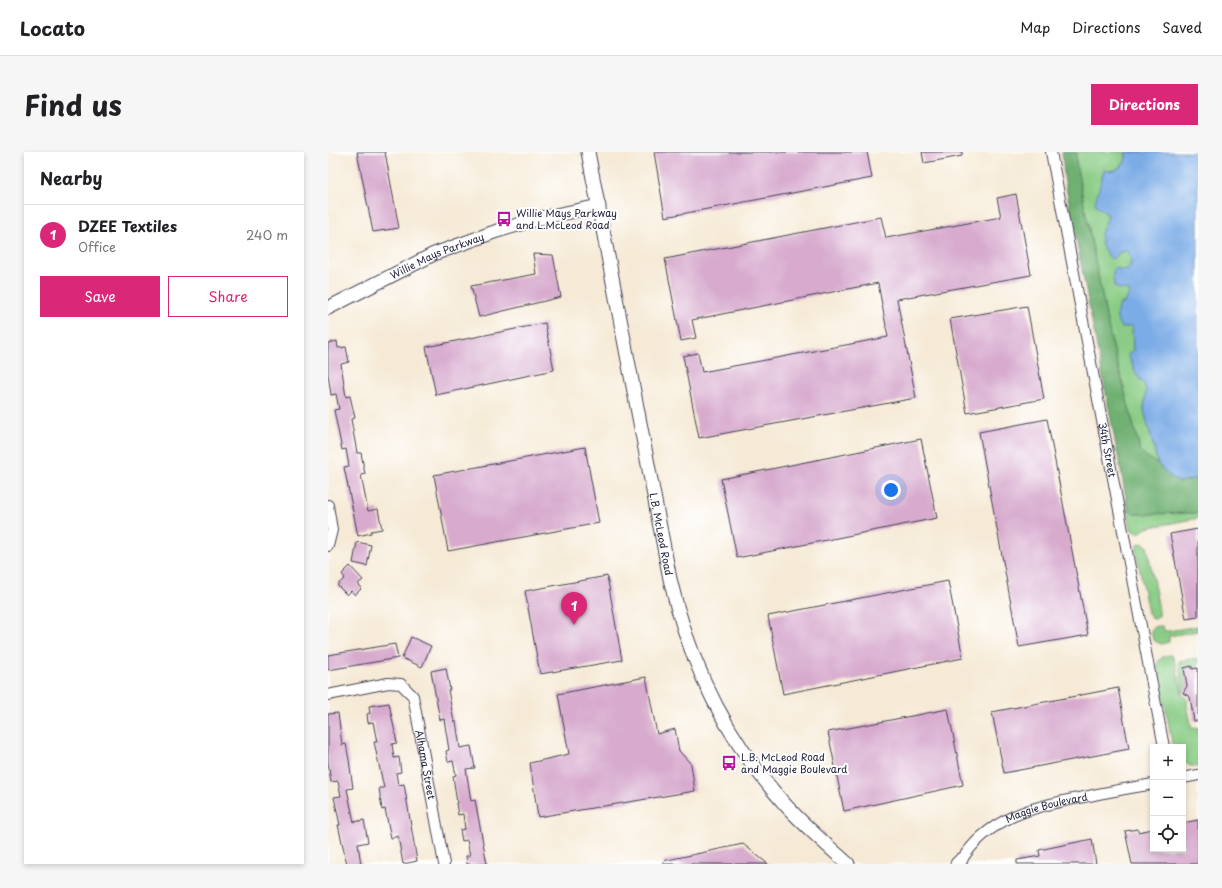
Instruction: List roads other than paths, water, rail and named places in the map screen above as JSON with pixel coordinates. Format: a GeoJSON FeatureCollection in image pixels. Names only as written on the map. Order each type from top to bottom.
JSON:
{"type":"FeatureCollection","features":[{"type":"Feature","properties":{"kind":"street","name":"L.B. McLeod Road"},"geometry":{"type":"LineString","coordinates":[[588,152],[670,579],[683,628],[701,674],[720,713],[753,765],[782,802],[848,864]]}},
{"type":"Feature","properties":{"kind":"street","name":"34th Street"},"geometry":{"type":"LineString","coordinates":[[1051,152],[1163,744]]}},
{"type":"Feature","properties":{"kind":"street","name":"Willie Mays Parkway"},"geometry":{"type":"LineString","coordinates":[[328,308],[434,254],[496,231],[541,218],[599,206]]}},
{"type":"Feature","properties":{"kind":"street"},"geometry":{"type":"LineString","coordinates":[[328,505],[332,530],[328,546]]}},
{"type":"Feature","properties":{"kind":"street","name":"Alhama Street"},"geometry":{"type":"LineString","coordinates":[[328,695],[388,683],[401,684],[413,696],[444,864]]}},
{"type":"Feature","properties":{"kind":"street"},"geometry":{"type":"LineString","coordinates":[[1186,777],[1198,775]]}},
{"type":"Feature","properties":{"kind":"street","name":"Maggie Boulevard"},"geometry":{"type":"LineString","coordinates":[[959,863],[976,840],[996,825],[1021,813],[1048,803],[1150,785]]}},
{"type":"Feature","properties":{"kind":"water"},"geometry":{"type":"Polygon","coordinates":[[[1126,152],[1198,152],[1198,478],[1179,482],[1168,475],[1158,464],[1144,410],[1146,390],[1144,384],[1136,374],[1128,355],[1133,350],[1132,326],[1122,328],[1117,318],[1118,307],[1125,302],[1130,293],[1128,290],[1119,289],[1114,286],[1113,272],[1115,268],[1124,271],[1129,269],[1131,264],[1130,257],[1127,250],[1118,253],[1114,258],[1110,258],[1104,250],[1101,234],[1108,215],[1095,203],[1104,170],[1108,171],[1117,169],[1123,165],[1126,152]]]}},
{"type":"Feature","properties":{"kind":"place","name":"Willie Mays Parkway and L.McLeod Road"},"geometry":{"type":"Point","coordinates":[504,219]}},
{"type":"Feature","properties":{"kind":"place","name":"DZEE Textiles"},"geometry":{"type":"Point","coordinates":[574,625]}},
{"type":"Feature","properties":{"kind":"place","name":"L.B. McLeod Road and Maggie Boulevard"},"geometry":{"type":"Point","coordinates":[729,763]}}]}
